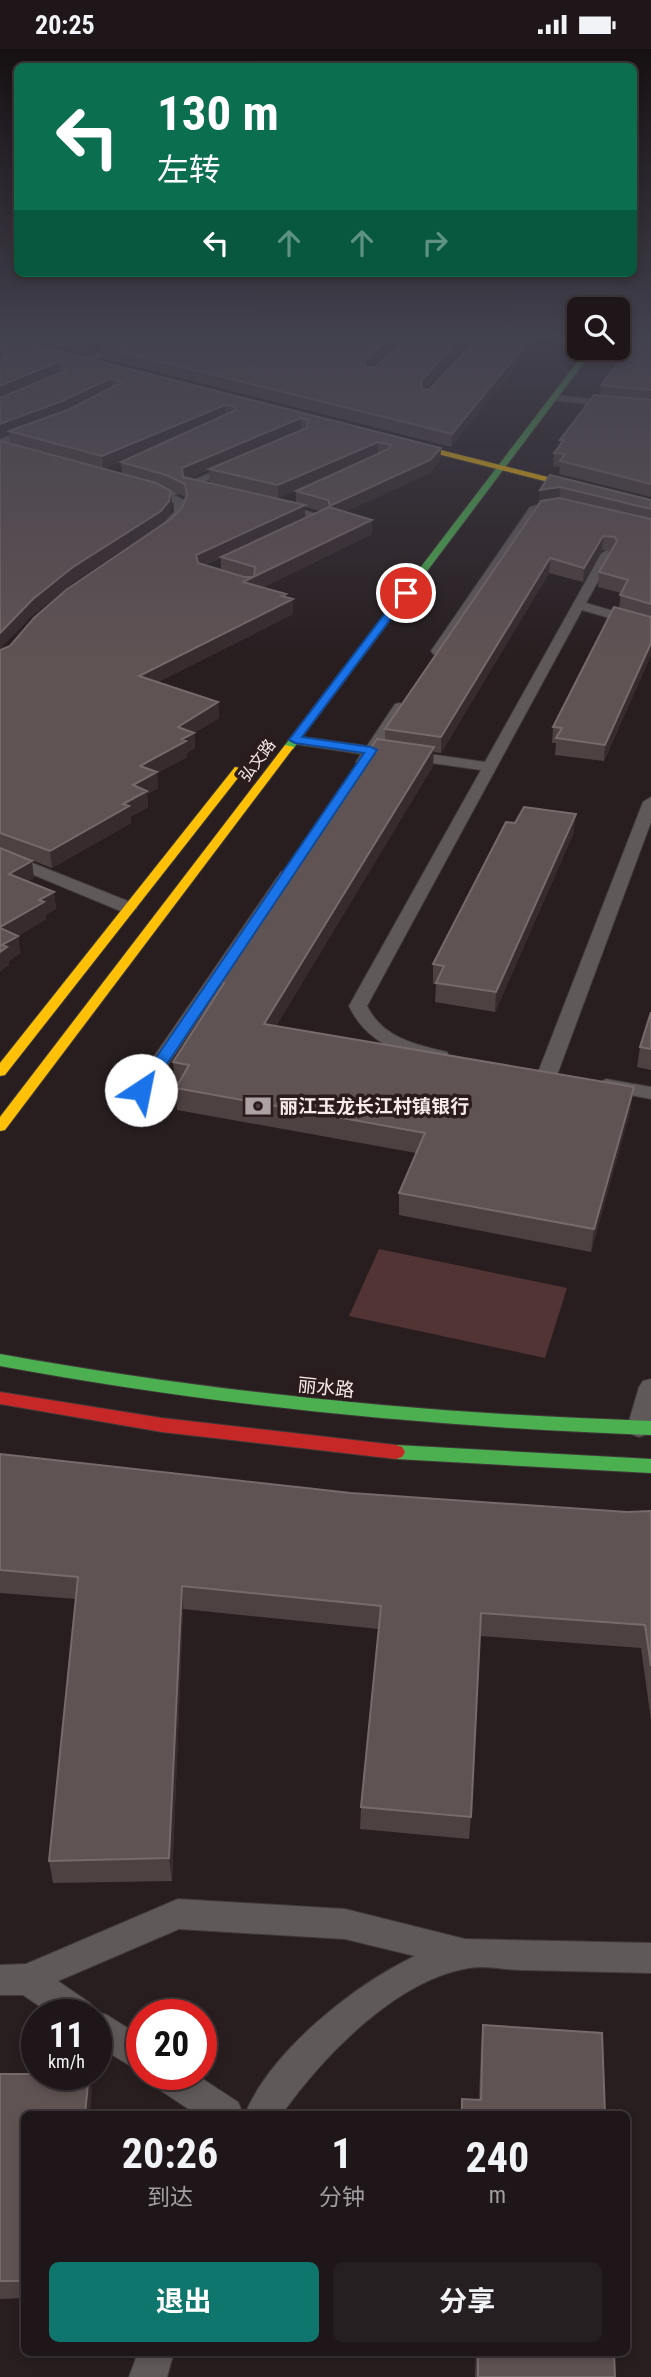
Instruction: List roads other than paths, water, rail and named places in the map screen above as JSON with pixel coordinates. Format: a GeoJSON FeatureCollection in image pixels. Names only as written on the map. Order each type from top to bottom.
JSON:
{"type":"FeatureCollection","features":[{"type":"Feature","properties":{"kind":"street"},"geometry":{"type":"LineString","coordinates":[[405,444],[651,506]]}},
{"type":"Feature","properties":{"kind":"street","name":"弘文路"},"geometry":{"type":"LineString","coordinates":[[0,1127],[501,468],[516,444]]}},
{"type":"Feature","properties":{"kind":"street","name":"弘文路"},"geometry":{"type":"LineString","coordinates":[[0,1072],[250,756]]}},
{"type":"Feature","properties":{"kind":"street","name":"丽水路"},"geometry":{"type":"LineString","coordinates":[[0,1360],[182,1392],[307,1407],[428,1418],[645,1428]]}},
{"type":"Feature","properties":{"kind":"street"},"geometry":{"type":"LineString","coordinates":[[0,1398],[170,1428],[299,1444],[463,1458],[651,1466]]}},
{"type":"Feature","properties":{"kind":"lane"},"geometry":{"type":"LineString","coordinates":[[166,494],[253,458]]}},
{"type":"Feature","properties":{"kind":"lane"},"geometry":{"type":"LineString","coordinates":[[191,484],[216,490]]}},
{"type":"Feature","properties":{"kind":"lane"},"geometry":{"type":"LineString","coordinates":[[139,486],[180,501],[180,513],[156,535]]}},
{"type":"Feature","properties":{"kind":"lane"},"geometry":{"type":"LineString","coordinates":[[299,529],[323,518],[273,504],[302,495]]}},
{"type":"Feature","properties":{"kind":"lane"},"geometry":{"type":"LineString","coordinates":[[433,659],[534,509],[552,506],[576,510]]}},
{"type":"Feature","properties":{"kind":"lane"},"geometry":{"type":"LineString","coordinates":[[457,1059],[418,1052],[389,1040],[368,1024],[358,1006],[607,554]]}},
{"type":"Feature","properties":{"kind":"lane"},"geometry":{"type":"LineString","coordinates":[[579,605],[651,626]]}},
{"type":"Feature","properties":{"kind":"lane"},"geometry":{"type":"LineString","coordinates":[[356,773],[410,693]]}},
{"type":"Feature","properties":{"kind":"lane"},"geometry":{"type":"LineString","coordinates":[[295,740],[489,767]]}},
{"type":"Feature","properties":{"kind":"lane"},"geometry":{"type":"LineString","coordinates":[[547,1075],[651,802]]}},
{"type":"Feature","properties":{"kind":"lane"},"geometry":{"type":"LineString","coordinates":[[0,855],[129,908]]}},
{"type":"Feature","properties":{"kind":"lane"},"geometry":{"type":"LineString","coordinates":[[141,1090],[295,864]]}},
{"type":"Feature","properties":{"kind":"lane"},"geometry":{"type":"LineString","coordinates":[[586,1081],[651,1093]]}},
{"type":"Feature","properties":{"kind":"lane"},"geometry":{"type":"LineString","coordinates":[[645,1428],[651,1387]]}},
{"type":"Feature","properties":{"kind":"lane"},"geometry":{"type":"LineString","coordinates":[[14,1980],[178,1914],[345,1924],[465,1954],[651,1958]]}},
{"type":"Feature","properties":{"kind":"lane"},"geometry":{"type":"LineString","coordinates":[[264,2111],[285,2079],[327,2035],[370,2000],[416,1973],[465,1954]]}},
{"type":"Feature","properties":{"kind":"lane"},"geometry":{"type":"LineString","coordinates":[[14,1980],[50,1999]]}},
{"type":"Feature","properties":{"kind":"lane"},"geometry":{"type":"LineString","coordinates":[[190,2090],[222,2111]]}},
{"type":"Feature","properties":{"kind":"lane"},"geometry":{"type":"LineString","coordinates":[[148,2377],[155,2356]]}},
{"type":"Feature","properties":{"kind":"place","name":"丽江玉龙长江村镇银行"},"geometry":{"type":"Point","coordinates":[258,1106]}}]}
